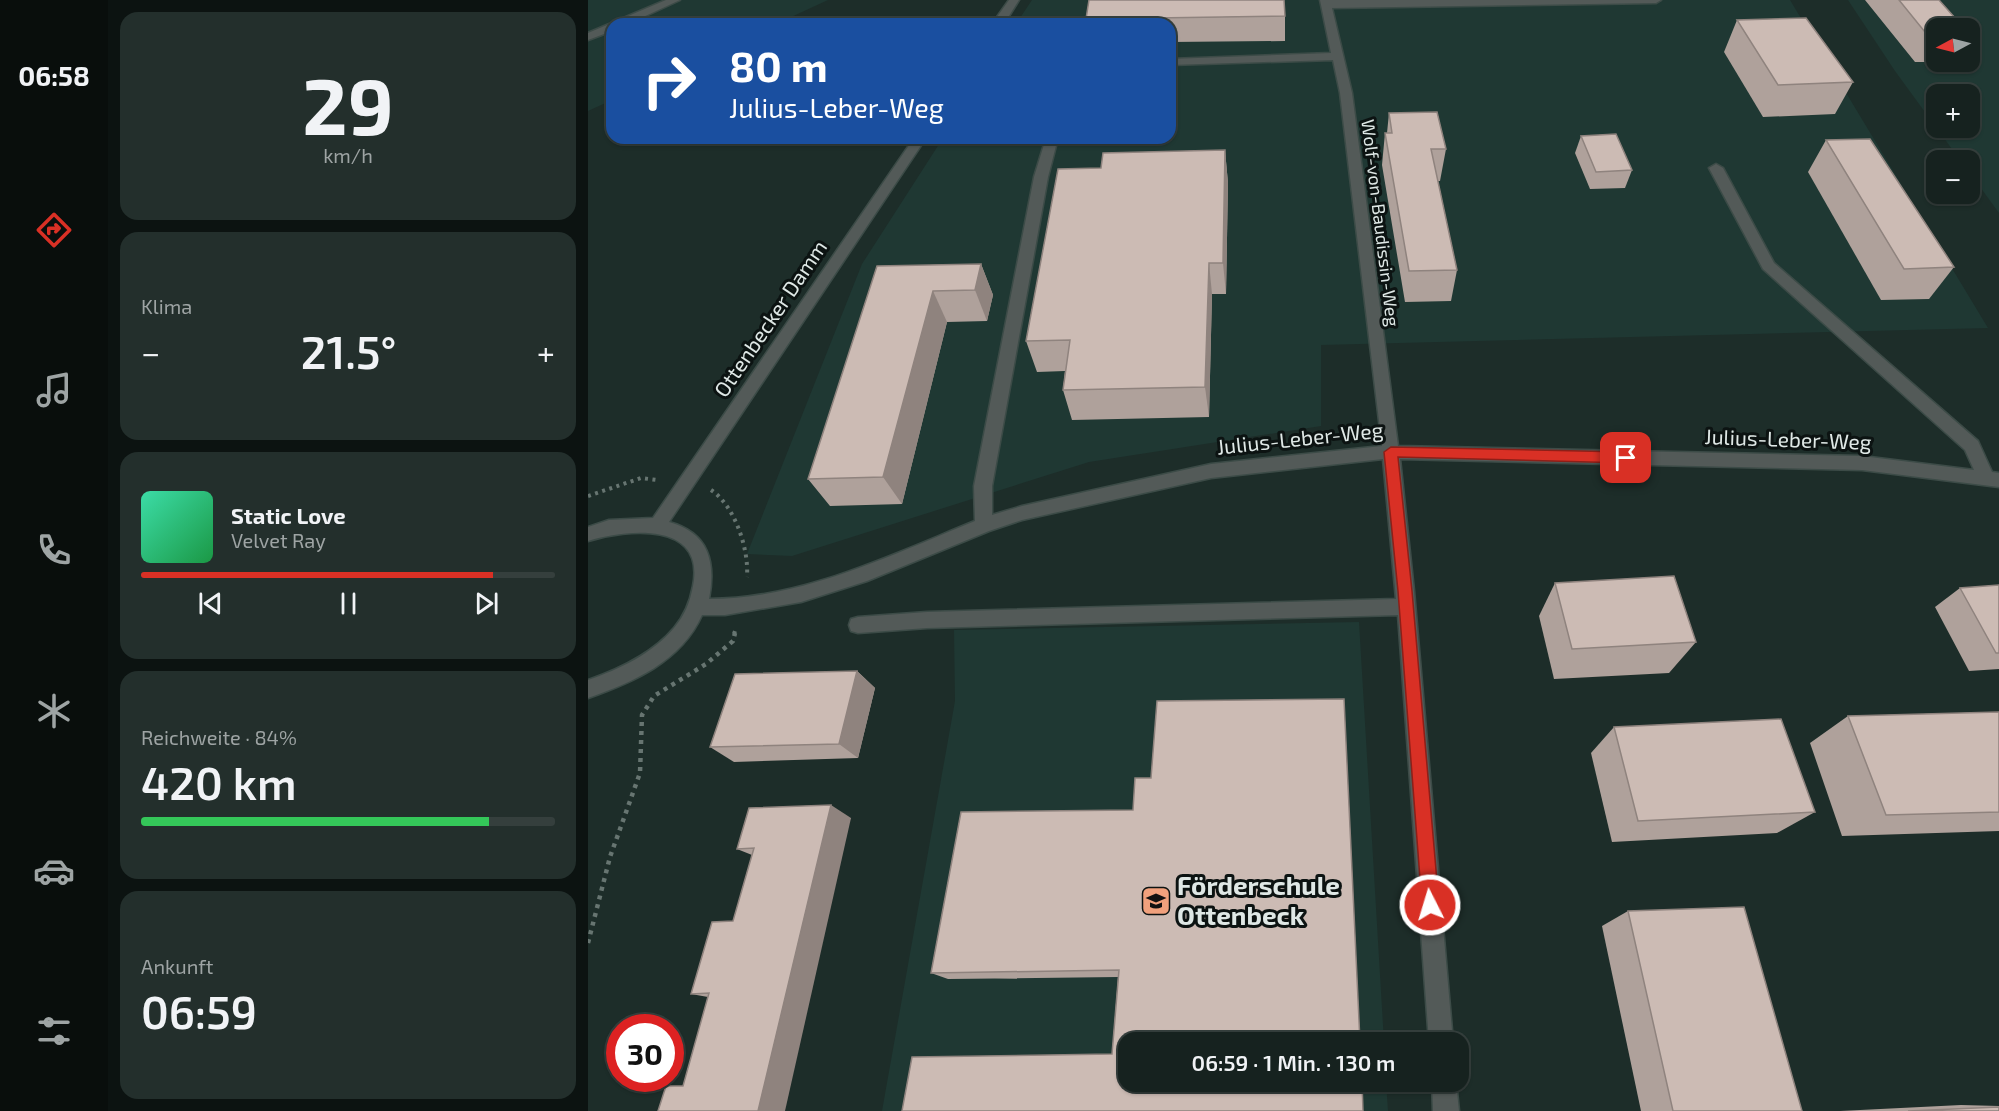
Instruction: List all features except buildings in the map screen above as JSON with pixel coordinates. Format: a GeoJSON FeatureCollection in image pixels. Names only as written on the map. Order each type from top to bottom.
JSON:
{"type":"FeatureCollection","features":[{"type":"Feature","properties":{"kind":"street"},"geometry":{"type":"LineString","coordinates":[[632,18],[675,0]]}},
{"type":"Feature","properties":{"kind":"street"},"geometry":{"type":"LineString","coordinates":[[1002,18],[1014,0]]}},
{"type":"Feature","properties":{"kind":"street"},"geometry":{"type":"LineString","coordinates":[[1325,3],[1656,0]]}},
{"type":"Feature","properties":{"kind":"street","name":"Wolf-von-Baudissin-Weg"},"geometry":{"type":"LineString","coordinates":[[1325,3],[1346,93],[1391,452],[1406,599],[1440,1032]]}},
{"type":"Feature","properties":{"kind":"street"},"geometry":{"type":"LineString","coordinates":[[588,37],[606,30]]}},
{"type":"Feature","properties":{"kind":"street"},"geometry":{"type":"LineString","coordinates":[[1176,62],[1338,56]]}},
{"type":"Feature","properties":{"kind":"street","name":"Ottenbecker Damm"},"geometry":{"type":"LineString","coordinates":[[658,524],[916,144]]}},
{"type":"Feature","properties":{"kind":"street"},"geometry":{"type":"LineString","coordinates":[[984,525],[983,486],[1041,177],[1050,144]]}},
{"type":"Feature","properties":{"kind":"street"},"geometry":{"type":"LineString","coordinates":[[1716,168],[1768,266],[1972,446],[1993,480]]}},
{"type":"Feature","properties":{"kind":"street","name":"Julius-Leber-Weg"},"geometry":{"type":"LineString","coordinates":[[697,607],[725,607],[801,594],[861,575],[984,525],[1022,513],[1211,471],[1391,452],[1862,464],[1993,480]]}},
{"type":"Feature","properties":{"kind":"street"},"geometry":{"type":"LineString","coordinates":[[588,534],[630,523],[658,524],[683,533],[699,551],[705,574],[697,607],[682,631],[655,658],[620,679],[588,689]]}},
{"type":"Feature","properties":{"kind":"street"},"geometry":{"type":"LineString","coordinates":[[858,625],[1406,599]]}},
{"type":"Feature","properties":{"kind":"street"},"geometry":{"type":"LineString","coordinates":[[1445,1092],[1446,1111]]}},
{"type":"Feature","properties":{"kind":"shaded area"},"geometry":{"type":"Polygon","coordinates":[[[588,0],[828,0],[789,18],[606,18],[606,103],[588,111],[588,0]]]}},
{"type":"Feature","properties":{"kind":"shaded area"},"geometry":{"type":"Polygon","coordinates":[[[1032,0],[1790,0],[1988,328],[1321,345],[1321,426],[1089,462],[792,556],[747,554],[862,264],[939,144],[1176,144],[1176,18],[1020,18],[1032,0]]]}},
{"type":"Feature","properties":{"kind":"shaded area"},"geometry":{"type":"Polygon","coordinates":[[[1848,0],[1999,0],[1999,213],[1980,187],[1980,150],[1953,150],[1944,138],[1980,138],[1980,84],[1926,84],[1926,113],[1848,0]]]}},
{"type":"Feature","properties":{"kind":"shaded area"},"geometry":{"type":"Polygon","coordinates":[[[1359,622],[1383,1032],[1118,1032],[1118,1092],[1387,1092],[1388,1111],[882,1111],[955,701],[954,630],[1359,622]]]}},
{"type":"Feature","properties":{"kind":"place","name":"Förderschule Ottenbeck"},"geometry":{"type":"Point","coordinates":[1156,901]}},
{"type":"Feature","properties":{"kind":"route"},"geometry":{"type":"LineString","coordinates":[[1430,905],[1405,591],[1391,452],[1626,458]]}}]}
